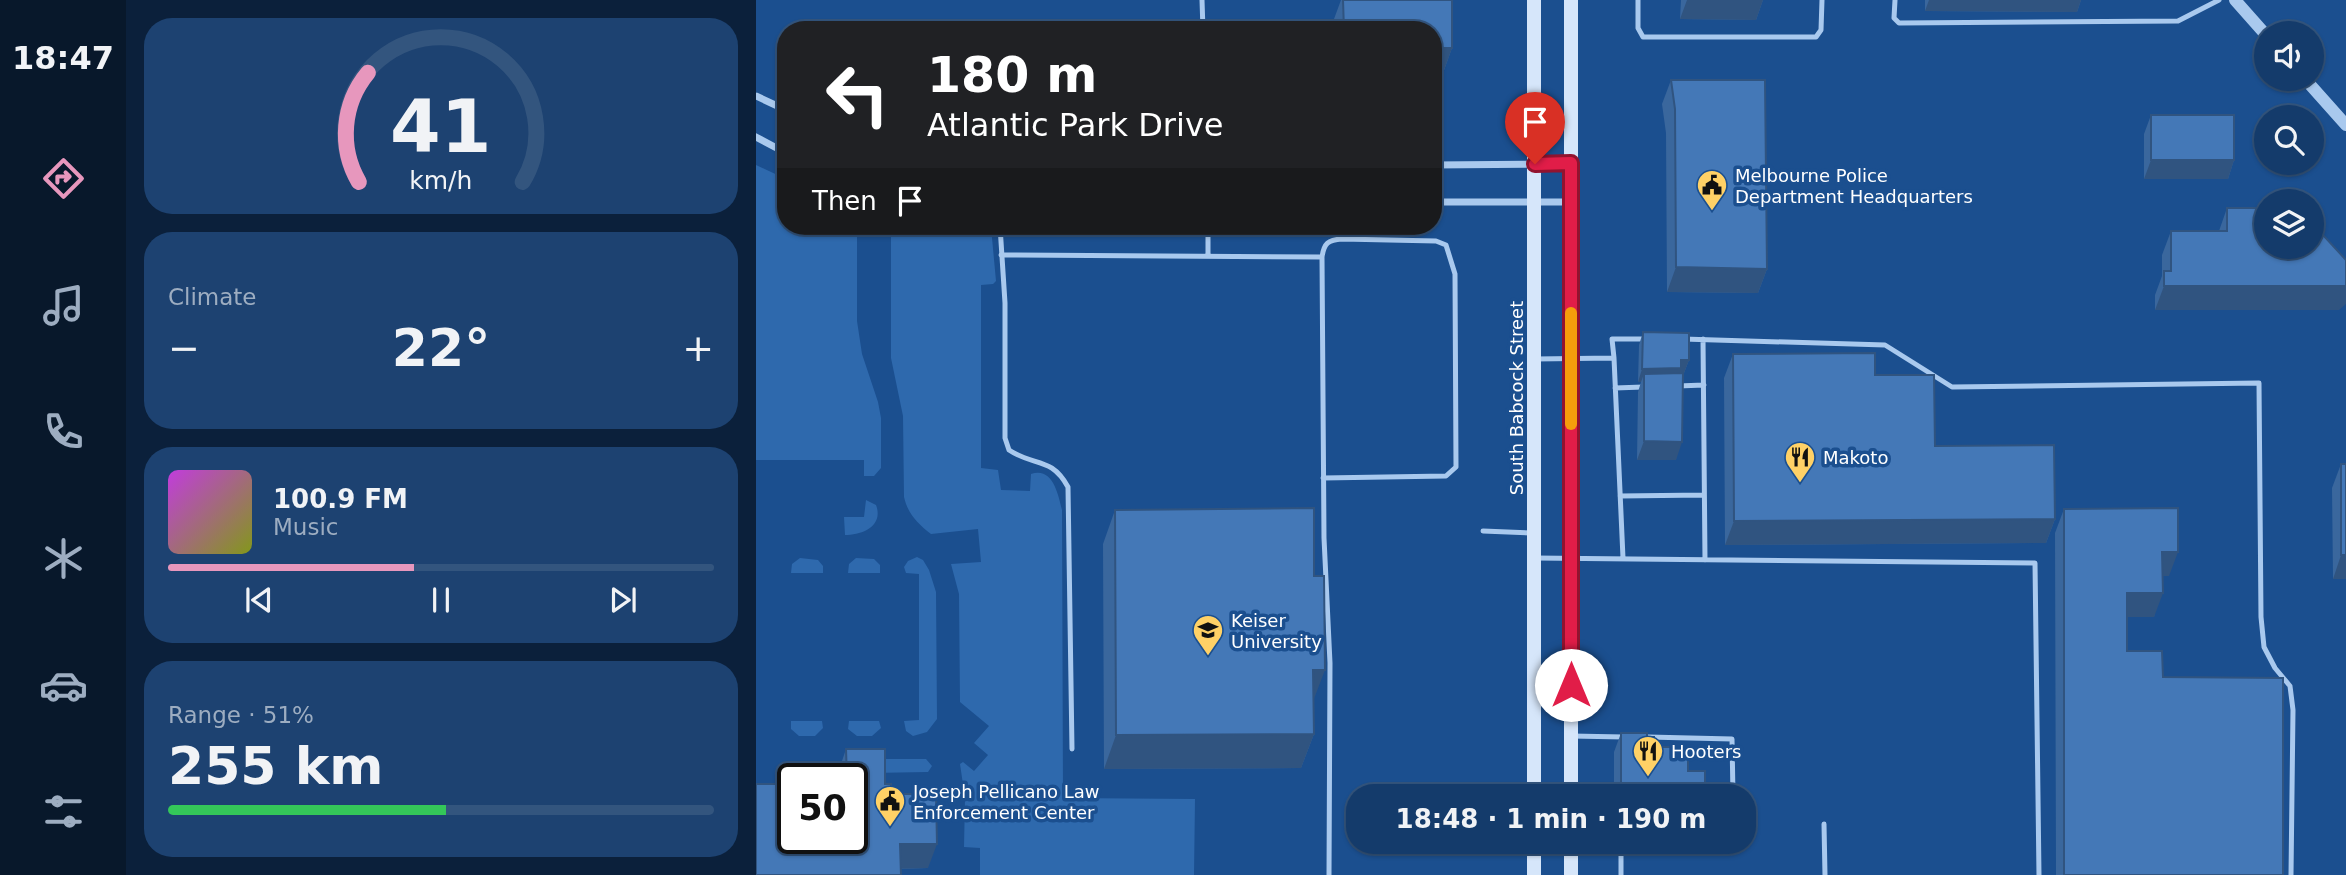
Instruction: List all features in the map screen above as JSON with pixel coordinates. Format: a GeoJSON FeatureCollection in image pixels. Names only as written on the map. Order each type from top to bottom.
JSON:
{"type":"FeatureCollection","features":[{"type":"Feature","properties":{"kind":"main road","name":"South Babcock Street"},"geometry":{"type":"LineString","coordinates":[[1534,0],[1534,784]]}},
{"type":"Feature","properties":{"kind":"main road"},"geometry":{"type":"LineString","coordinates":[[1571,0],[1571,784]]}},
{"type":"Feature","properties":{"kind":"main road"},"geometry":{"type":"LineString","coordinates":[[1534,854],[1534,875]]}},
{"type":"Feature","properties":{"kind":"main road"},"geometry":{"type":"LineString","coordinates":[[1572,854],[1572,875]]}},
{"type":"Feature","properties":{"kind":"street"},"geometry":{"type":"LineString","coordinates":[[2235,0],[2254,21]]}},
{"type":"Feature","properties":{"kind":"street"},"geometry":{"type":"LineString","coordinates":[[2316,91],[2346,125]]}},
{"type":"Feature","properties":{"kind":"street"},"geometry":{"type":"LineString","coordinates":[[756,96],[777,106]]}},
{"type":"Feature","properties":{"kind":"street"},"geometry":{"type":"LineString","coordinates":[[756,137],[777,148]]}},
{"type":"Feature","properties":{"kind":"street"},"geometry":{"type":"LineString","coordinates":[[1442,165],[1571,163]]}},
{"type":"Feature","properties":{"kind":"street"},"geometry":{"type":"LineString","coordinates":[[1442,202],[1571,202]]}},
{"type":"Feature","properties":{"kind":"lane"},"geometry":{"type":"LineString","coordinates":[[1202,0],[1203,21]]}},
{"type":"Feature","properties":{"kind":"lane"},"geometry":{"type":"LineString","coordinates":[[1638,0],[1637,28],[1643,37],[1816,37],[1821,30],[1822,0]]}},
{"type":"Feature","properties":{"kind":"lane"},"geometry":{"type":"LineString","coordinates":[[1895,0],[1894,18],[1899,23],[2178,21],[2219,0]]}},
{"type":"Feature","properties":{"kind":"lane"},"geometry":{"type":"LineString","coordinates":[[1000,235],[1005,303],[1005,438],[1009,450],[1018,457],[1046,464],[1060,472],[1068,487],[1072,749]]}},
{"type":"Feature","properties":{"kind":"lane"},"geometry":{"type":"LineString","coordinates":[[1208,235],[1208,256]]}},
{"type":"Feature","properties":{"kind":"lane"},"geometry":{"type":"LineString","coordinates":[[1323,478],[1446,476],[1456,467],[1455,288],[1452,258],[1446,245],[1436,240],[1330,240],[1323,246],[1323,478],[1325,600],[1330,663],[1329,875]]}},
{"type":"Feature","properties":{"kind":"lane"},"geometry":{"type":"LineString","coordinates":[[1001,255],[1322,257]]}},
{"type":"Feature","properties":{"kind":"lane"},"geometry":{"type":"LineString","coordinates":[[1623,558],[1612,339],[1651,339]]}},
{"type":"Feature","properties":{"kind":"lane"},"geometry":{"type":"LineString","coordinates":[[1677,339],[1885,345],[1952,387],[2259,383],[2261,617],[2264,647],[2275,668],[2290,686],[2293,710],[2291,875]]}},
{"type":"Feature","properties":{"kind":"lane"},"geometry":{"type":"LineString","coordinates":[[1703,339],[1705,560]]}},
{"type":"Feature","properties":{"kind":"lane"},"geometry":{"type":"LineString","coordinates":[[1535,359],[1614,358]]}},
{"type":"Feature","properties":{"kind":"lane"},"geometry":{"type":"LineString","coordinates":[[1666,386],[1704,386]]}},
{"type":"Feature","properties":{"kind":"lane"},"geometry":{"type":"LineString","coordinates":[[1615,388],[1653,387]]}},
{"type":"Feature","properties":{"kind":"lane"},"geometry":{"type":"LineString","coordinates":[[1620,496],[1704,495]]}},
{"type":"Feature","properties":{"kind":"lane"},"geometry":{"type":"LineString","coordinates":[[1483,531],[1535,533]]}},
{"type":"Feature","properties":{"kind":"lane"},"geometry":{"type":"LineString","coordinates":[[1535,558],[2035,563],[2039,875]]}},
{"type":"Feature","properties":{"kind":"lane"},"geometry":{"type":"LineString","coordinates":[[1571,736],[1632,737]]}},
{"type":"Feature","properties":{"kind":"lane"},"geometry":{"type":"LineString","coordinates":[[1644,737],[1732,739],[1733,784]]}},
{"type":"Feature","properties":{"kind":"lane"},"geometry":{"type":"LineString","coordinates":[[1824,824],[1825,875]]}},
{"type":"Feature","properties":{"kind":"lane"},"geometry":{"type":"LineString","coordinates":[[1621,854],[1621,875]]}},
{"type":"Feature","properties":{"kind":"shaded area"},"geometry":{"type":"Polygon","coordinates":[[[756,165],[777,175],[777,235],[857,235],[857,321],[862,354],[881,418],[881,468],[874,476],[864,476],[864,460],[756,460],[756,165]]]}},
{"type":"Feature","properties":{"kind":"shaded area"},"geometry":{"type":"Polygon","coordinates":[[[891,235],[992,235],[996,281],[993,284],[981,285],[981,468],[998,470],[1001,490],[1030,491],[1031,474],[1045,474],[1053,483],[1062,510],[1063,798],[1195,799],[1194,875],[980,875],[980,848],[964,847],[965,798],[960,764],[963,762],[974,771],[988,755],[974,743],[989,726],[960,702],[959,594],[951,564],[981,562],[978,529],[931,534],[921,526],[908,508],[904,497],[903,416],[891,358],[891,235]]]}},
{"type":"Feature","properties":{"kind":"shaded area"},"geometry":{"type":"Polygon","coordinates":[[[866,500],[876,505],[878,512],[874,524],[864,531],[845,535],[844,517],[864,517],[866,500]]]}},
{"type":"Feature","properties":{"kind":"shaded area"},"geometry":{"type":"Polygon","coordinates":[[[917,557],[923,560],[929,570],[936,592],[937,719],[927,732],[913,736],[906,731],[904,721],[919,720],[919,574],[906,573],[904,567],[908,561],[917,557]]]}},
{"type":"Feature","properties":{"kind":"shaded area"},"geometry":{"type":"Polygon","coordinates":[[[800,558],[818,560],[823,566],[823,573],[791,573],[792,564],[800,558]]]}},
{"type":"Feature","properties":{"kind":"shaded area"},"geometry":{"type":"Polygon","coordinates":[[[856,558],[874,559],[880,565],[880,573],[848,573],[849,564],[856,558]]]}},
{"type":"Feature","properties":{"kind":"shaded area"},"geometry":{"type":"Polygon","coordinates":[[[791,721],[822,721],[823,728],[815,736],[799,736],[791,729],[791,721]]]}},
{"type":"Feature","properties":{"kind":"shaded area"},"geometry":{"type":"Polygon","coordinates":[[[849,721],[879,721],[881,728],[872,736],[857,736],[848,729],[849,721]]]}},
{"type":"Feature","properties":{"kind":"shaded area"},"geometry":{"type":"Polygon","coordinates":[[[855,759],[926,759],[932,766],[928,772],[870,773],[868,763],[859,763],[855,759]]]}},
{"type":"Feature","properties":{"kind":"building"},"geometry":{"type":"Polygon","coordinates":[[[1343,0],[1452,0],[1452,48],[1442,48],[1442,21],[1344,21],[1343,0]]]}},
{"type":"Feature","properties":{"kind":"building","name":"Melbourne Police Department Headquarters"},"geometry":{"type":"Polygon","coordinates":[[[1671,80],[1765,80],[1767,269],[1676,267],[1675,109],[1671,80]]]}},
{"type":"Feature","properties":{"kind":"building"},"geometry":{"type":"Polygon","coordinates":[[[2151,115],[2234,115],[2234,160],[2151,160],[2151,115]]]}},
{"type":"Feature","properties":{"kind":"building"},"geometry":{"type":"Polygon","coordinates":[[[2227,208],[2254,208],[2254,259],[2324,259],[2324,236],[2346,260],[2346,286],[2164,286],[2164,271],[2171,271],[2171,231],[2227,231],[2227,208]]]}},
{"type":"Feature","properties":{"kind":"building"},"geometry":{"type":"Polygon","coordinates":[[[1643,332],[1689,333],[1689,360],[1681,360],[1681,368],[1642,369],[1643,332]]]}},
{"type":"Feature","properties":{"kind":"building"},"geometry":{"type":"Polygon","coordinates":[[[1875,353],[1875,375],[1934,375],[1935,446],[2054,445],[2055,519],[1734,521],[1733,354],[1875,353]]]}},
{"type":"Feature","properties":{"kind":"building"},"geometry":{"type":"Polygon","coordinates":[[[1683,373],[1682,442],[1644,441],[1644,374],[1683,373]]]}},
{"type":"Feature","properties":{"kind":"building"},"geometry":{"type":"Polygon","coordinates":[[[2341,464],[2346,464],[2346,555],[2341,555],[2341,464]]]}},
{"type":"Feature","properties":{"kind":"building","name":"Keiser University"},"geometry":{"type":"Polygon","coordinates":[[[1314,508],[1314,576],[1324,576],[1325,670],[1313,670],[1314,734],[1116,735],[1115,510],[1314,508]]]}},
{"type":"Feature","properties":{"kind":"building"},"geometry":{"type":"Polygon","coordinates":[[[2178,508],[2178,552],[2162,552],[2163,593],[2127,593],[2127,651],[2162,651],[2163,677],[2283,678],[2283,875],[2064,875],[2064,509],[2178,508]]]}},
{"type":"Feature","properties":{"kind":"building"},"geometry":{"type":"Polygon","coordinates":[[[1621,733],[1647,733],[1647,737],[1654,737],[1654,747],[1688,747],[1688,771],[1705,771],[1705,784],[1621,784],[1621,733]]]}},
{"type":"Feature","properties":{"kind":"building","name":"Joseph Pellicano Law Enforcement Center"},"geometry":{"type":"Polygon","coordinates":[[[846,749],[885,749],[885,784],[891,784],[891,794],[936,794],[937,844],[900,844],[901,875],[756,875],[756,784],[777,784],[777,854],[868,854],[868,763],[846,763],[846,749]]]}},
{"type":"Feature","properties":{"kind":"slow traffic"},"geometry":{"type":"LineString","coordinates":[[1571,313],[1571,424]]}},
{"type":"Feature","properties":{"kind":"place","name":"Melbourne Police Department Headquarters"},"geometry":{"type":"Point","coordinates":[1712,212]}},
{"type":"Feature","properties":{"kind":"place","name":"Makoto"},"geometry":{"type":"Point","coordinates":[1800,484]}},
{"type":"Feature","properties":{"kind":"place","name":"Keiser University"},"geometry":{"type":"Point","coordinates":[1208,657]}},
{"type":"Feature","properties":{"kind":"place","name":"Hooters"},"geometry":{"type":"Point","coordinates":[1648,778]}},
{"type":"Feature","properties":{"kind":"place","name":"Joseph Pellicano Law Enforcement Center"},"geometry":{"type":"Point","coordinates":[890,828]}},
{"type":"Feature","properties":{"kind":"route"},"geometry":{"type":"LineString","coordinates":[[1535,164],[1571,163],[1571,685]]}}]}
